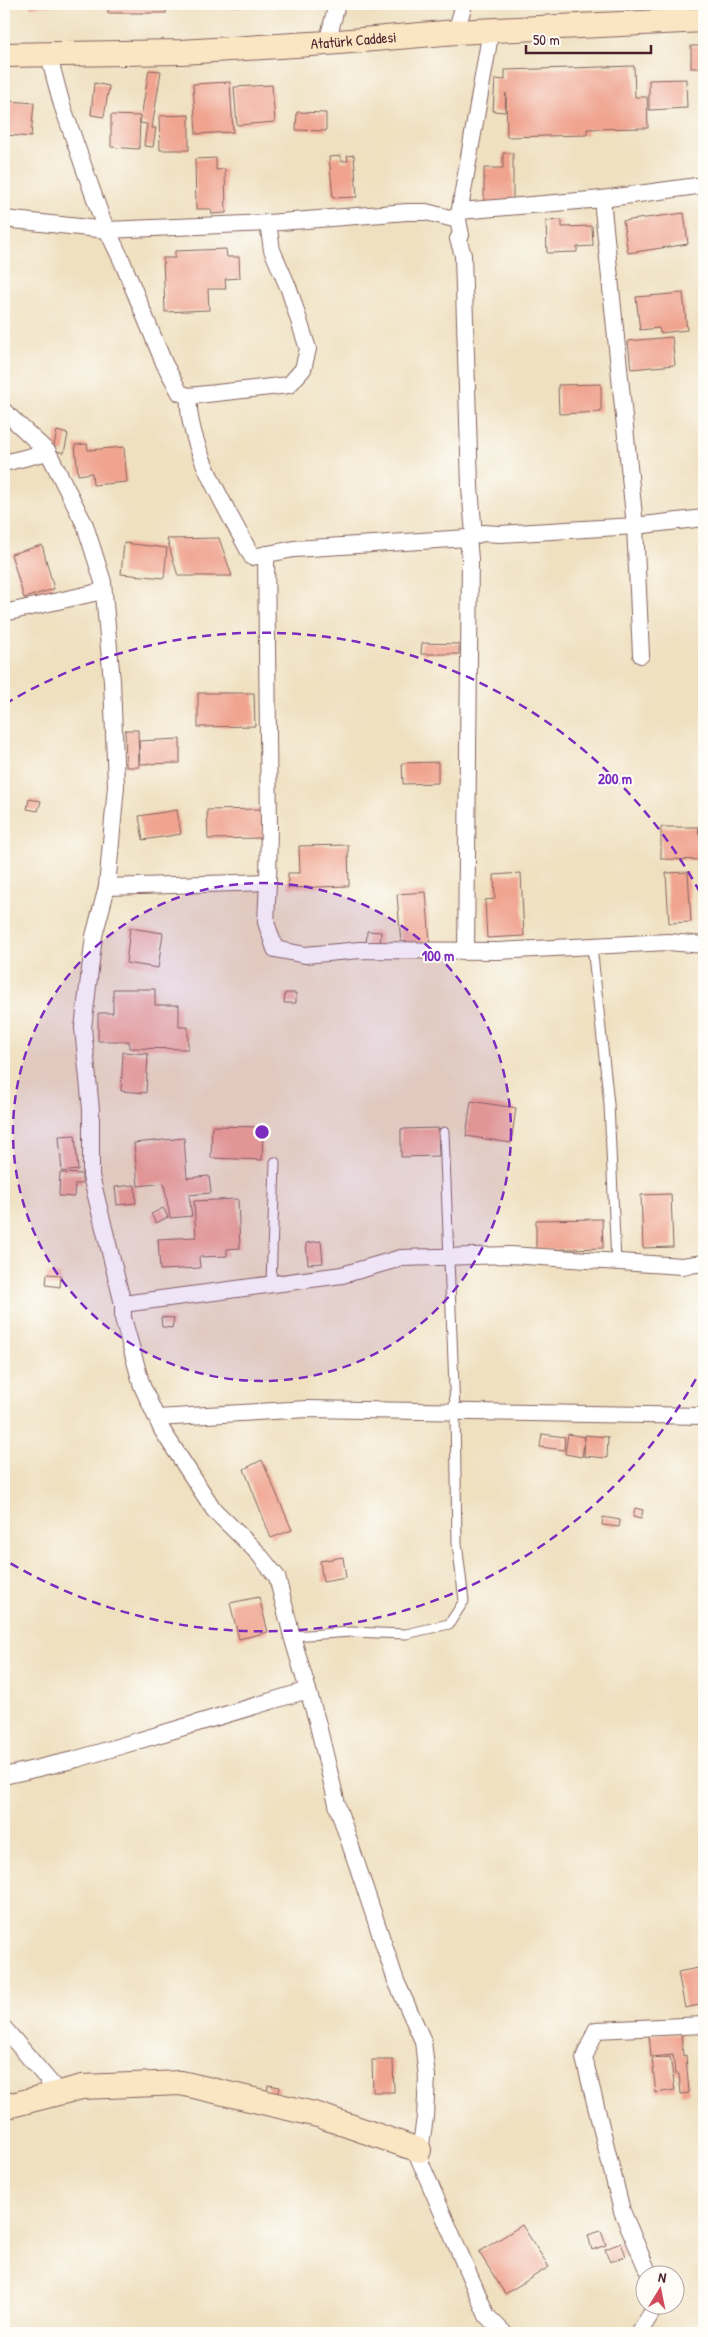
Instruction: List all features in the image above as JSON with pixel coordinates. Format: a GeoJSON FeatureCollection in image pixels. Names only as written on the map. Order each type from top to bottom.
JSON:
{"type":"FeatureCollection","features":[{"type":"Feature","properties":{"kind":"main road","name":"Atatürk Caddesi"},"geometry":{"type":"LineString","coordinates":[[4,54],[181,52],[327,43],[456,32],[704,20]]}},
{"type":"Feature","properties":{"kind":"main road"},"geometry":{"type":"LineString","coordinates":[[4,2107],[82,2087],[181,2083],[318,2115],[420,2150]]}},
{"type":"Feature","properties":{"kind":"street"},"geometry":{"type":"LineString","coordinates":[[327,43],[337,4]]}},
{"type":"Feature","properties":{"kind":"street"},"geometry":{"type":"LineString","coordinates":[[456,32],[464,4]]}},
{"type":"Feature","properties":{"kind":"street"},"geometry":{"type":"LineString","coordinates":[[466,952],[471,536],[463,255],[458,239],[461,235],[459,215],[491,30]]}},
{"type":"Feature","properties":{"kind":"street"},"geometry":{"type":"LineString","coordinates":[[48,53],[62,104],[107,230],[176,389],[180,393],[189,396],[289,385],[303,369],[308,349],[288,289],[272,250],[268,223]]}},
{"type":"Feature","properties":{"kind":"street"},"geometry":{"type":"LineString","coordinates":[[4,219],[107,230],[268,223],[407,212],[459,215],[704,185]]}},
{"type":"Feature","properties":{"kind":"street"},"geometry":{"type":"LineString","coordinates":[[602,199],[635,526],[641,655]]}},
{"type":"Feature","properties":{"kind":"street"},"geometry":{"type":"LineString","coordinates":[[189,396],[188,411],[193,431],[213,482],[252,557],[294,549],[471,536],[483,533],[500,534],[635,526],[704,518]]}},
{"type":"Feature","properties":{"kind":"street"},"geometry":{"type":"LineString","coordinates":[[4,411],[48,452],[85,525],[104,591],[112,681],[116,786],[107,887],[94,936],[83,1028],[91,1110],[91,1176],[123,1304],[123,1318],[130,1346],[142,1386],[180,1461],[214,1510],[257,1552],[277,1577],[338,1808],[365,1894],[396,1981],[423,2041],[427,2077],[425,2117],[419,2159],[470,2281],[487,2316],[504,2333]]}},
{"type":"Feature","properties":{"kind":"street"},"geometry":{"type":"LineString","coordinates":[[4,463],[48,452]]}},
{"type":"Feature","properties":{"kind":"street"},"geometry":{"type":"LineString","coordinates":[[266,554],[269,824],[266,922],[275,949],[305,955],[360,950],[466,952],[668,942],[704,945]]}},
{"type":"Feature","properties":{"kind":"street"},"geometry":{"type":"LineString","coordinates":[[4,613],[104,591]]}},
{"type":"Feature","properties":{"kind":"street"},"geometry":{"type":"LineString","coordinates":[[107,887],[268,882]]}},
{"type":"Feature","properties":{"kind":"street"},"geometry":{"type":"LineString","coordinates":[[123,1304],[342,1275],[401,1258],[510,1255],[682,1266],[704,1263]]}},
{"type":"Feature","properties":{"kind":"street"},"geometry":{"type":"LineString","coordinates":[[157,1418],[307,1409],[704,1416]]}},
{"type":"Feature","properties":{"kind":"street"},"geometry":{"type":"LineString","coordinates":[[4,1776],[77,1758],[308,1690]]}},
{"type":"Feature","properties":{"kind":"street"},"geometry":{"type":"LineString","coordinates":[[645,2264],[622,2211],[584,2058],[596,2030],[704,2024]]}},
{"type":"Feature","properties":{"kind":"street"},"geometry":{"type":"LineString","coordinates":[[4,2028],[60,2094]]}},
{"type":"Feature","properties":{"kind":"street"},"geometry":{"type":"LineString","coordinates":[[639,2333],[651,2314]]}},
{"type":"Feature","properties":{"kind":"lane"},"geometry":{"type":"LineString","coordinates":[[592,946],[609,1104],[616,1263]]}},
{"type":"Feature","properties":{"kind":"lane"},"geometry":{"type":"LineString","coordinates":[[292,1636],[351,1632],[406,1634],[450,1624],[464,1601],[457,1543],[455,1412],[444,1132]]}},
{"type":"Feature","properties":{"kind":"lane"},"geometry":{"type":"LineString","coordinates":[[271,1285],[275,1162]]}},
{"type":"Feature","properties":{"kind":"building"},"geometry":{"type":"Polygon","coordinates":[[[30,4],[63,4],[64,5],[30,7],[30,4]]]}},
{"type":"Feature","properties":{"kind":"building"},"geometry":{"type":"Polygon","coordinates":[[[108,4],[166,4],[166,13],[108,13],[108,4]]]}},
{"type":"Feature","properties":{"kind":"building"},"geometry":{"type":"Polygon","coordinates":[[[241,4],[241,6],[215,5],[241,4]]]}},
{"type":"Feature","properties":{"kind":"building"},"geometry":{"type":"Polygon","coordinates":[[[380,4],[401,4],[400,8],[380,4]]]}},
{"type":"Feature","properties":{"kind":"building"},"geometry":{"type":"Polygon","coordinates":[[[691,46],[704,46],[704,68],[691,68],[691,46]]]}},
{"type":"Feature","properties":{"kind":"building"},"geometry":{"type":"Polygon","coordinates":[[[634,66],[635,97],[647,97],[648,128],[587,129],[587,135],[507,137],[506,93],[505,112],[493,111],[495,79],[505,80],[505,70],[634,66]]]}},
{"type":"Feature","properties":{"kind":"building"},"geometry":{"type":"Polygon","coordinates":[[[149,70],[161,71],[152,128],[156,128],[153,147],[144,146],[147,124],[140,123],[149,70]]]}},
{"type":"Feature","properties":{"kind":"building"},"geometry":{"type":"Polygon","coordinates":[[[686,79],[687,108],[649,110],[649,80],[686,79]]]}},
{"type":"Feature","properties":{"kind":"building"},"geometry":{"type":"Polygon","coordinates":[[[230,82],[233,132],[196,134],[193,84],[230,82]]]}},
{"type":"Feature","properties":{"kind":"building"},"geometry":{"type":"Polygon","coordinates":[[[94,83],[109,86],[104,117],[91,115],[94,83]]]}},
{"type":"Feature","properties":{"kind":"building"},"geometry":{"type":"Polygon","coordinates":[[[272,85],[275,122],[237,125],[234,87],[272,85]]]}},
{"type":"Feature","properties":{"kind":"building"},"geometry":{"type":"Polygon","coordinates":[[[10,101],[34,103],[31,137],[7,135],[10,101]]]}},
{"type":"Feature","properties":{"kind":"building"},"geometry":{"type":"Polygon","coordinates":[[[297,112],[326,113],[326,131],[296,130],[297,112]]]}},
{"type":"Feature","properties":{"kind":"building"},"geometry":{"type":"Polygon","coordinates":[[[111,115],[140,116],[139,149],[111,147],[111,115]]]}},
{"type":"Feature","properties":{"kind":"building"},"geometry":{"type":"Polygon","coordinates":[[[189,115],[189,150],[160,150],[159,116],[189,115]]]}},
{"type":"Feature","properties":{"kind":"building"},"geometry":{"type":"Polygon","coordinates":[[[503,153],[513,153],[513,205],[484,206],[484,168],[503,168],[503,153]]]}},
{"type":"Feature","properties":{"kind":"building"},"geometry":{"type":"Polygon","coordinates":[[[354,155],[357,197],[333,198],[329,157],[341,156],[341,161],[348,161],[347,156],[354,155]]]}},
{"type":"Feature","properties":{"kind":"building"},"geometry":{"type":"Polygon","coordinates":[[[216,158],[216,170],[225,169],[226,213],[212,214],[211,209],[196,209],[195,159],[216,158]]]}},
{"type":"Feature","properties":{"kind":"building"},"geometry":{"type":"Polygon","coordinates":[[[684,213],[688,244],[628,253],[623,221],[684,213]]]}},
{"type":"Feature","properties":{"kind":"building"},"geometry":{"type":"Polygon","coordinates":[[[562,220],[562,227],[592,226],[593,246],[577,247],[577,252],[547,253],[546,221],[562,220]]]}},
{"type":"Feature","properties":{"kind":"building"},"geometry":{"type":"Polygon","coordinates":[[[226,249],[227,257],[239,257],[240,278],[225,279],[226,289],[208,289],[209,310],[165,312],[163,258],[175,258],[175,251],[226,249]]]}},
{"type":"Feature","properties":{"kind":"building"},"geometry":{"type":"Polygon","coordinates":[[[683,293],[687,330],[660,333],[659,328],[640,330],[636,297],[683,293]]]}},
{"type":"Feature","properties":{"kind":"building"},"geometry":{"type":"Polygon","coordinates":[[[672,337],[675,365],[631,369],[628,341],[672,337]]]}},
{"type":"Feature","properties":{"kind":"building"},"geometry":{"type":"Polygon","coordinates":[[[601,384],[601,412],[559,414],[558,385],[601,384]]]}},
{"type":"Feature","properties":{"kind":"building"},"geometry":{"type":"Polygon","coordinates":[[[57,431],[68,434],[64,453],[53,450],[57,431]]]}},
{"type":"Feature","properties":{"kind":"building"},"geometry":{"type":"Polygon","coordinates":[[[87,444],[88,450],[124,447],[127,482],[93,485],[92,473],[78,475],[75,445],[87,444]]]}},
{"type":"Feature","properties":{"kind":"building"},"geometry":{"type":"Polygon","coordinates":[[[219,538],[232,576],[178,576],[167,539],[219,538]]]}},
{"type":"Feature","properties":{"kind":"building"},"geometry":{"type":"Polygon","coordinates":[[[124,543],[167,548],[164,578],[121,574],[124,543]]]}},
{"type":"Feature","properties":{"kind":"building"},"geometry":{"type":"Polygon","coordinates":[[[42,545],[54,589],[24,598],[11,554],[42,545]]]}},
{"type":"Feature","properties":{"kind":"building"},"geometry":{"type":"Polygon","coordinates":[[[422,643],[459,644],[459,654],[421,654],[422,643]]]}},
{"type":"Feature","properties":{"kind":"building"},"geometry":{"type":"Polygon","coordinates":[[[198,693],[254,693],[255,726],[198,727],[198,693]]]}},
{"type":"Feature","properties":{"kind":"building"},"geometry":{"type":"Polygon","coordinates":[[[125,730],[138,730],[139,767],[126,767],[125,730]]]}},
{"type":"Feature","properties":{"kind":"building"},"geometry":{"type":"Polygon","coordinates":[[[180,739],[180,763],[140,764],[139,741],[180,739]]]}},
{"type":"Feature","properties":{"kind":"building"},"geometry":{"type":"Polygon","coordinates":[[[438,762],[438,783],[403,784],[402,763],[438,762]]]}},
{"type":"Feature","properties":{"kind":"building"},"geometry":{"type":"Polygon","coordinates":[[[29,799],[41,801],[38,811],[27,809],[29,799]]]}},
{"type":"Feature","properties":{"kind":"building"},"geometry":{"type":"Polygon","coordinates":[[[262,809],[263,838],[208,839],[207,810],[262,809]]]}},
{"type":"Feature","properties":{"kind":"building"},"geometry":{"type":"Polygon","coordinates":[[[177,810],[181,834],[143,840],[139,816],[177,810]]]}},
{"type":"Feature","properties":{"kind":"building"},"geometry":{"type":"Polygon","coordinates":[[[661,827],[699,827],[698,834],[704,834],[704,846],[701,846],[701,860],[661,859],[661,827]]]}},
{"type":"Feature","properties":{"kind":"building"},"geometry":{"type":"Polygon","coordinates":[[[348,845],[349,886],[288,888],[288,873],[300,873],[299,846],[348,845]]]}},
{"type":"Feature","properties":{"kind":"building"},"geometry":{"type":"Polygon","coordinates":[[[688,872],[691,922],[669,923],[666,873],[688,872]]]}},
{"type":"Feature","properties":{"kind":"building"},"geometry":{"type":"Polygon","coordinates":[[[521,873],[524,936],[487,938],[485,900],[495,899],[494,875],[521,873]]]}},
{"type":"Feature","properties":{"kind":"building"},"geometry":{"type":"Polygon","coordinates":[[[426,892],[430,942],[401,944],[397,894],[426,892]]]}},
{"type":"Feature","properties":{"kind":"building"},"geometry":{"type":"Polygon","coordinates":[[[130,928],[163,933],[158,968],[126,963],[130,928]]]}},
{"type":"Feature","properties":{"kind":"building"},"geometry":{"type":"Polygon","coordinates":[[[367,931],[381,932],[380,950],[366,949],[367,931]]]}},
{"type":"Feature","properties":{"kind":"building"},"geometry":{"type":"Polygon","coordinates":[[[113,989],[155,989],[155,1005],[179,1005],[179,1027],[188,1027],[188,1049],[129,1048],[129,1041],[98,1041],[98,1013],[113,1013],[113,989]]]}},
{"type":"Feature","properties":{"kind":"building"},"geometry":{"type":"Polygon","coordinates":[[[285,993],[296,993],[296,1003],[284,1003],[285,993]]]}},
{"type":"Feature","properties":{"kind":"building"},"geometry":{"type":"Polygon","coordinates":[[[123,1052],[148,1054],[146,1093],[121,1091],[123,1052]]]}},
{"type":"Feature","properties":{"kind":"building"},"geometry":{"type":"Polygon","coordinates":[[[471,1101],[516,1108],[511,1143],[466,1136],[471,1101]]]}},
{"type":"Feature","properties":{"kind":"building"},"geometry":{"type":"Polygon","coordinates":[[[212,1126],[263,1127],[262,1160],[211,1158],[212,1126]]]}},
{"type":"Feature","properties":{"kind":"building"},"geometry":{"type":"Polygon","coordinates":[[[438,1128],[439,1156],[401,1157],[401,1129],[438,1128]]]}},
{"type":"Feature","properties":{"kind":"building"},"geometry":{"type":"Polygon","coordinates":[[[75,1135],[78,1170],[62,1172],[59,1136],[75,1135]]]}},
{"type":"Feature","properties":{"kind":"building"},"geometry":{"type":"Polygon","coordinates":[[[184,1138],[187,1178],[209,1176],[211,1193],[189,1195],[192,1216],[170,1218],[164,1183],[138,1186],[134,1143],[184,1138]]]}},
{"type":"Feature","properties":{"kind":"building"},"geometry":{"type":"Polygon","coordinates":[[[60,1173],[82,1174],[82,1184],[75,1184],[74,1197],[59,1196],[60,1173]]]}},
{"type":"Feature","properties":{"kind":"building"},"geometry":{"type":"Polygon","coordinates":[[[135,1185],[136,1203],[117,1205],[115,1187],[135,1185]]]}},
{"type":"Feature","properties":{"kind":"building"},"geometry":{"type":"Polygon","coordinates":[[[671,1194],[673,1247],[643,1248],[641,1195],[671,1194]]]}},
{"type":"Feature","properties":{"kind":"building"},"geometry":{"type":"Polygon","coordinates":[[[238,1199],[240,1248],[227,1249],[227,1256],[199,1257],[200,1268],[160,1270],[158,1239],[196,1237],[194,1201],[238,1199]]]}},
{"type":"Feature","properties":{"kind":"building"},"geometry":{"type":"Polygon","coordinates":[[[163,1208],[168,1217],[156,1223],[151,1214],[163,1208]]]}},
{"type":"Feature","properties":{"kind":"building"},"geometry":{"type":"Polygon","coordinates":[[[602,1219],[603,1248],[536,1250],[536,1220],[602,1219]]]}},
{"type":"Feature","properties":{"kind":"building"},"geometry":{"type":"Polygon","coordinates":[[[321,1241],[323,1263],[308,1264],[306,1243],[321,1241]]]}},
{"type":"Feature","properties":{"kind":"building"},"geometry":{"type":"Polygon","coordinates":[[[47,1274],[61,1275],[60,1287],[46,1285],[47,1274]]]}},
{"type":"Feature","properties":{"kind":"building"},"geometry":{"type":"Polygon","coordinates":[[[161,1317],[174,1318],[172,1328],[162,1327],[161,1317]]]}},
{"type":"Feature","properties":{"kind":"building"},"geometry":{"type":"Polygon","coordinates":[[[542,1434],[565,1437],[564,1450],[540,1447],[542,1434]]]}},
{"type":"Feature","properties":{"kind":"building"},"geometry":{"type":"Polygon","coordinates":[[[568,1434],[585,1437],[582,1457],[565,1454],[568,1434]]]}},
{"type":"Feature","properties":{"kind":"building"},"geometry":{"type":"Polygon","coordinates":[[[585,1435],[608,1437],[607,1458],[584,1456],[585,1435]]]}},
{"type":"Feature","properties":{"kind":"building"},"geometry":{"type":"Polygon","coordinates":[[[262,1460],[292,1530],[271,1538],[244,1469],[262,1460]]]}},
{"type":"Feature","properties":{"kind":"building"},"geometry":{"type":"Polygon","coordinates":[[[635,1508],[643,1510],[641,1519],[633,1517],[635,1508]]]}},
{"type":"Feature","properties":{"kind":"building"},"geometry":{"type":"Polygon","coordinates":[[[603,1517],[620,1520],[619,1527],[602,1525],[603,1517]]]}},
{"type":"Feature","properties":{"kind":"building"},"geometry":{"type":"Polygon","coordinates":[[[343,1557],[346,1578],[323,1582],[320,1561],[343,1557]]]}},
{"type":"Feature","properties":{"kind":"building"},"geometry":{"type":"Polygon","coordinates":[[[259,1597],[268,1632],[239,1639],[230,1603],[259,1597]]]}},
{"type":"Feature","properties":{"kind":"building"},"geometry":{"type":"Polygon","coordinates":[[[704,1956],[704,2004],[685,2008],[678,1972],[703,1967],[701,1957],[704,1956]]]}},
{"type":"Feature","properties":{"kind":"building"},"geometry":{"type":"Polygon","coordinates":[[[681,2033],[683,2056],[686,2055],[689,2093],[681,2094],[679,2074],[675,2074],[673,2055],[651,2057],[649,2035],[681,2033]]]}},
{"type":"Feature","properties":{"kind":"building"},"geometry":{"type":"Polygon","coordinates":[[[670,2057],[675,2090],[656,2093],[652,2059],[670,2057]]]}},
{"type":"Feature","properties":{"kind":"building"},"geometry":{"type":"Polygon","coordinates":[[[372,2060],[393,2060],[394,2092],[373,2092],[372,2060]]]}},
{"type":"Feature","properties":{"kind":"building"},"geometry":{"type":"Polygon","coordinates":[[[268,2085],[280,2087],[278,2097],[267,2096],[268,2085]]]}},
{"type":"Feature","properties":{"kind":"building"},"geometry":{"type":"Polygon","coordinates":[[[522,2225],[549,2267],[505,2294],[479,2252],[522,2225]]]}},
{"type":"Feature","properties":{"kind":"building"},"geometry":{"type":"Polygon","coordinates":[[[601,2231],[606,2245],[592,2250],[588,2235],[601,2231]]]}},
{"type":"Feature","properties":{"kind":"building"},"geometry":{"type":"Polygon","coordinates":[[[621,2243],[626,2256],[610,2262],[605,2249],[621,2243]]]}}]}
